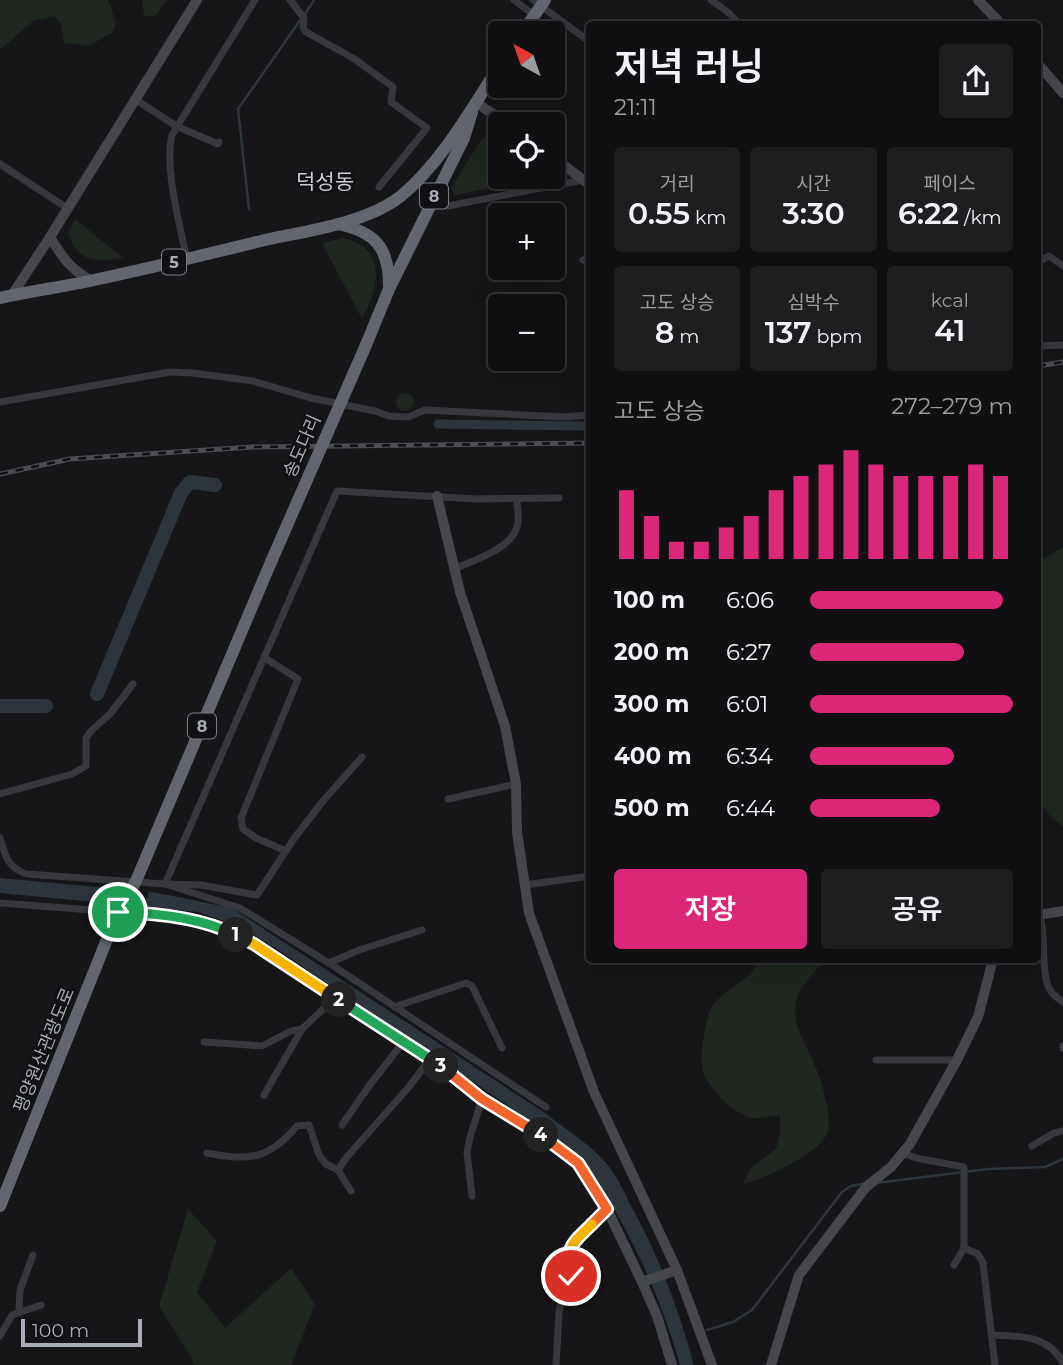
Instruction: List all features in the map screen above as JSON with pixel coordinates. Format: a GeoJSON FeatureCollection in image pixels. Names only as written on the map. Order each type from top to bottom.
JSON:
{"type":"FeatureCollection","features":[{"type":"Feature","properties":{"kind":"highway"},"geometry":{"type":"LineString","coordinates":[[529,21],[538,5]]}},
{"type":"Feature","properties":{"kind":"highway"},"geometry":{"type":"LineString","coordinates":[[337,224],[377,211],[400,197],[444,148],[488,83]]}},
{"type":"Feature","properties":{"kind":"highway","name":"8"},"geometry":{"type":"LineString","coordinates":[[389,289],[464,138],[475,102]]}},
{"type":"Feature","properties":{"kind":"highway"},"geometry":{"type":"LineString","coordinates":[[337,224],[360,229],[372,237],[389,265],[389,289]]}},
{"type":"Feature","properties":{"kind":"highway","name":"5"},"geometry":{"type":"LineString","coordinates":[[6,297],[92,281],[337,224]]}},
{"type":"Feature","properties":{"kind":"highway","name":"송도다리"},"geometry":{"type":"LineString","coordinates":[[133,885],[389,289]]}},
{"type":"Feature","properties":{"kind":"highway","name":"8"},"geometry":{"type":"LineString","coordinates":[[119,910],[133,885]]}},
{"type":"Feature","properties":{"kind":"highway","name":"평양원산관광도로"},"geometry":{"type":"LineString","coordinates":[[0,1206],[119,910]]}},
{"type":"Feature","properties":{"kind":"street"},"geometry":{"type":"LineString","coordinates":[[6,297],[50,237],[197,0]]}},
{"type":"Feature","properties":{"kind":"street"},"geometry":{"type":"LineString","coordinates":[[187,259],[170,148],[176,126],[255,0]]}},
{"type":"Feature","properties":{"kind":"street"},"geometry":{"type":"LineString","coordinates":[[290,0],[302,16],[306,32],[353,58],[393,87],[391,102],[427,128],[379,187]]}},
{"type":"Feature","properties":{"kind":"street"},"geometry":{"type":"LineString","coordinates":[[514,0],[538,5],[586,40]]}},
{"type":"Feature","properties":{"kind":"street"},"geometry":{"type":"LineString","coordinates":[[711,0],[736,21]]}},
{"type":"Feature","properties":{"kind":"street"},"geometry":{"type":"LineString","coordinates":[[978,0],[998,21]]}},
{"type":"Feature","properties":{"kind":"street"},"geometry":{"type":"LineString","coordinates":[[1041,67],[1063,93]]}},
{"type":"Feature","properties":{"kind":"street"},"geometry":{"type":"LineString","coordinates":[[135,99],[176,126],[218,144],[219,142]]}},
{"type":"Feature","properties":{"kind":"street"},"geometry":{"type":"LineString","coordinates":[[475,102],[490,112]]}},
{"type":"Feature","properties":{"kind":"street"},"geometry":{"type":"LineString","coordinates":[[0,164],[67,208]]}},
{"type":"Feature","properties":{"kind":"street"},"geometry":{"type":"LineString","coordinates":[[565,167],[586,182]]}},
{"type":"Feature","properties":{"kind":"street"},"geometry":{"type":"LineString","coordinates":[[429,205],[448,206],[586,182]]}},
{"type":"Feature","properties":{"kind":"street"},"geometry":{"type":"LineString","coordinates":[[50,237],[63,259],[78,274],[92,281]]}},
{"type":"Feature","properties":{"kind":"street"},"geometry":{"type":"LineString","coordinates":[[1041,261],[1049,257],[1063,266]]}},
{"type":"Feature","properties":{"kind":"street"},"geometry":{"type":"LineString","coordinates":[[1041,346],[1063,345]]}},
{"type":"Feature","properties":{"kind":"street"},"geometry":{"type":"LineString","coordinates":[[0,402],[170,372],[253,381],[389,416],[408,417],[425,410],[563,417],[586,415]]}},
{"type":"Feature","properties":{"kind":"street"},"geometry":{"type":"LineString","coordinates":[[165,884],[337,491],[517,500],[559,498]]}},
{"type":"Feature","properties":{"kind":"street"},"geometry":{"type":"LineString","coordinates":[[437,496],[454,569],[505,726],[516,784],[517,832],[529,913],[582,1062],[675,1271],[712,1365]]}},
{"type":"Feature","properties":{"kind":"street"},"geometry":{"type":"LineString","coordinates":[[454,569],[506,542],[516,531],[517,500]]}},
{"type":"Feature","properties":{"kind":"street"},"geometry":{"type":"LineString","coordinates":[[265,658],[298,679],[241,818],[243,829],[286,851]]}},
{"type":"Feature","properties":{"kind":"street"},"geometry":{"type":"LineString","coordinates":[[0,794],[72,775],[86,766],[86,738],[110,714],[133,684]]}},
{"type":"Feature","properties":{"kind":"street"},"geometry":{"type":"LineString","coordinates":[[0,838],[8,863],[16,870],[133,885],[201,885],[257,895],[323,801],[362,757]]}},
{"type":"Feature","properties":{"kind":"street"},"geometry":{"type":"LineString","coordinates":[[448,799],[516,784]]}},
{"type":"Feature","properties":{"kind":"street"},"geometry":{"type":"LineString","coordinates":[[525,885],[586,877]]}},
{"type":"Feature","properties":{"kind":"street"},"geometry":{"type":"LineString","coordinates":[[165,884],[240,908],[329,963],[546,1107]]}},
{"type":"Feature","properties":{"kind":"street"},"geometry":{"type":"LineString","coordinates":[[0,903],[146,913],[220,928],[254,944],[431,1058],[482,1099],[540,1135],[578,1163],[607,1209],[644,1280],[672,1365]]}},
{"type":"Feature","properties":{"kind":"street"},"geometry":{"type":"LineString","coordinates":[[1041,915],[1063,911]]}},
{"type":"Feature","properties":{"kind":"street"},"geometry":{"type":"LineString","coordinates":[[1041,921],[1044,930],[1047,983],[1051,992],[1063,1002]]}},
{"type":"Feature","properties":{"kind":"street"},"geometry":{"type":"LineString","coordinates":[[329,963],[359,950],[422,930]]}},
{"type":"Feature","properties":{"kind":"street"},"geometry":{"type":"LineString","coordinates":[[771,1365],[799,1275],[869,1184],[891,1167],[903,1153],[957,1060],[978,1017],[992,963]]}},
{"type":"Feature","properties":{"kind":"street"},"geometry":{"type":"LineString","coordinates":[[394,1007],[466,983],[471,986],[502,1048]]}},
{"type":"Feature","properties":{"kind":"street"},"geometry":{"type":"LineString","coordinates":[[264,1095],[302,1029],[336,997]]}},
{"type":"Feature","properties":{"kind":"street"},"geometry":{"type":"LineString","coordinates":[[204,1042],[262,1046],[291,1031],[302,1029]]}},
{"type":"Feature","properties":{"kind":"street"},"geometry":{"type":"LineString","coordinates":[[342,1125],[404,1041]]}},
{"type":"Feature","properties":{"kind":"street"},"geometry":{"type":"LineString","coordinates":[[338,1170],[431,1058]]}},
{"type":"Feature","properties":{"kind":"street"},"geometry":{"type":"LineString","coordinates":[[876,1060],[957,1060]]}},
{"type":"Feature","properties":{"kind":"street"},"geometry":{"type":"LineString","coordinates":[[472,1196],[467,1152],[482,1099]]}},
{"type":"Feature","properties":{"kind":"street"},"geometry":{"type":"LineString","coordinates":[[207,1153],[226,1157],[261,1156],[272,1151],[297,1126],[309,1125],[320,1155],[326,1164],[338,1170],[351,1191]]}},
{"type":"Feature","properties":{"kind":"street"},"geometry":{"type":"LineString","coordinates":[[1032,1146],[1054,1133],[1063,1131]]}},
{"type":"Feature","properties":{"kind":"street"},"geometry":{"type":"LineString","coordinates":[[903,1153],[964,1167],[964,1248],[954,1265]]}},
{"type":"Feature","properties":{"kind":"street"},"geometry":{"type":"LineString","coordinates":[[556,1365],[559,1313],[571,1276],[568,1252],[571,1245],[607,1209]]}},
{"type":"Feature","properties":{"kind":"street"},"geometry":{"type":"LineString","coordinates":[[964,1248],[978,1254],[984,1264],[995,1365]]}},
{"type":"Feature","properties":{"kind":"street"},"geometry":{"type":"LineString","coordinates":[[19,1311],[20,1290],[33,1255]]}},
{"type":"Feature","properties":{"kind":"street"},"geometry":{"type":"LineString","coordinates":[[644,1280],[675,1271]]}},
{"type":"Feature","properties":{"kind":"street"},"geometry":{"type":"LineString","coordinates":[[0,1336],[8,1320],[19,1311],[41,1305]]}},
{"type":"Feature","properties":{"kind":"street"},"geometry":{"type":"LineString","coordinates":[[992,1335],[1036,1339],[1057,1351],[1063,1363]]}},
{"type":"Feature","properties":{"kind":"shaded area"},"geometry":{"type":"Polygon","coordinates":[[[0,0],[108,0],[116,23],[112,33],[88,46],[64,43],[61,24],[54,16],[33,21],[0,50],[0,0]]]}},
{"type":"Feature","properties":{"kind":"shaded area"},"geometry":{"type":"Polygon","coordinates":[[[142,0],[167,1],[154,17],[144,15],[142,0]]]}},
{"type":"Feature","properties":{"kind":"shaded area"},"geometry":{"type":"Polygon","coordinates":[[[488,134],[488,188],[455,195],[451,188],[481,140],[488,134]]]}},
{"type":"Feature","properties":{"kind":"shaded area"},"geometry":{"type":"Polygon","coordinates":[[[75,219],[123,258],[97,260],[83,255],[72,243],[68,233],[75,219]]]}},
{"type":"Feature","properties":{"kind":"shaded area"},"geometry":{"type":"Polygon","coordinates":[[[343,238],[357,243],[367,251],[376,271],[373,295],[362,319],[322,243],[343,238]]]}},
{"type":"Feature","properties":{"kind":"shaded area"},"geometry":{"type":"Polygon","coordinates":[[[405,393],[411,396],[414,402],[411,408],[405,411],[399,408],[396,402],[399,396],[405,393]]]}},
{"type":"Feature","properties":{"kind":"shaded area"},"geometry":{"type":"Polygon","coordinates":[[[1063,547],[1063,827],[1041,805],[1041,560],[1063,547]]]}},
{"type":"Feature","properties":{"kind":"shaded area"},"geometry":{"type":"Polygon","coordinates":[[[0,878],[153,892],[232,908],[545,1113],[593,1150],[617,1179],[659,1264],[675,1303],[694,1365],[680,1365],[654,1289],[628,1234],[596,1178],[568,1146],[239,926],[198,912],[0,893],[0,878]]]}},
{"type":"Feature","properties":{"kind":"shaded area"},"geometry":{"type":"Polygon","coordinates":[[[756,963],[823,963],[801,990],[795,1011],[798,1028],[821,1082],[828,1108],[829,1125],[823,1140],[804,1156],[778,1171],[743,1184],[750,1169],[776,1149],[780,1115],[752,1118],[728,1104],[706,1079],[702,1066],[702,1051],[707,1019],[714,1005],[756,963]]]}},
{"type":"Feature","properties":{"kind":"shaded area"},"geometry":{"type":"Polygon","coordinates":[[[188,1209],[217,1241],[197,1292],[225,1328],[291,1268],[315,1304],[291,1365],[196,1365],[159,1306],[188,1209]]]}},
{"type":"Feature","properties":{"kind":"pier"},"geometry":{"type":"Polygon","coordinates":[[[114,887],[149,892],[143,910],[108,905],[114,887]]]}},
{"type":"Feature","properties":{"kind":"waterway"},"geometry":{"type":"LineString","coordinates":[[305,14],[314,0]]}},
{"type":"Feature","properties":{"kind":"waterway"},"geometry":{"type":"LineString","coordinates":[[249,209],[238,109],[301,19]]}},
{"type":"Feature","properties":{"kind":"waterway"},"geometry":{"type":"LineString","coordinates":[[438,424],[586,426]]}},
{"type":"Feature","properties":{"kind":"waterway"},"geometry":{"type":"LineString","coordinates":[[97,694],[181,493],[190,482],[215,485]]}},
{"type":"Feature","properties":{"kind":"waterway"},"geometry":{"type":"LineString","coordinates":[[0,706],[46,706]]}},
{"type":"Feature","properties":{"kind":"waterway"},"geometry":{"type":"LineString","coordinates":[[876,1183],[988,1169],[1045,1167],[1063,1159]]}},
{"type":"Feature","properties":{"kind":"waterway"},"geometry":{"type":"LineString","coordinates":[[707,1330],[733,1322],[752,1310],[842,1192],[851,1186],[863,1184]]}},
{"type":"Feature","properties":{"kind":"railway"},"geometry":{"type":"LineString","coordinates":[[1041,366],[1063,362]]}},
{"type":"Feature","properties":{"kind":"railway"},"geometry":{"type":"LineString","coordinates":[[0,474],[70,459],[252,447],[586,443]]}},
{"type":"Feature","properties":{"kind":"district","name":"덕성동"},"geometry":{"type":"Point","coordinates":[325,182]}},
{"type":"Feature","properties":{"kind":"route"},"geometry":{"type":"LineString","coordinates":[[118,912],[146,913],[220,928],[254,944],[431,1058],[482,1099],[540,1135],[578,1163],[607,1209],[571,1245],[568,1252],[571,1276]]}}]}
